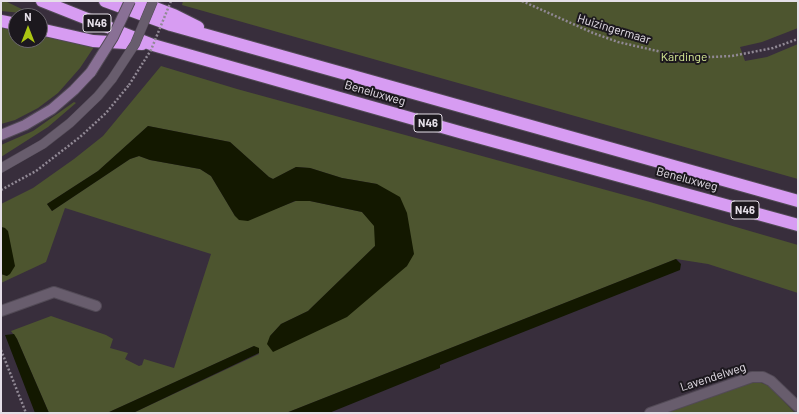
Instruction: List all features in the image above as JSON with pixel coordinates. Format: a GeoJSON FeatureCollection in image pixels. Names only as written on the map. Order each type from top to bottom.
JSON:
{"type":"FeatureCollection","features":[{"type":"Feature","properties":{"kind":"highway","name":"Beneluxweg"},"geometry":{"type":"LineString","coordinates":[[42,1],[153,45],[462,133],[798,224]]}},
{"type":"Feature","properties":{"kind":"highway","name":"Beneluxweg"},"geometry":{"type":"LineString","coordinates":[[105,1],[171,25],[798,201]]}},
{"type":"Feature","properties":{"kind":"highway","name":"N46"},"geometry":{"type":"LineString","coordinates":[[137,1],[174,15],[224,40]]}},
{"type":"Feature","properties":{"kind":"highway","name":"N46"},"geometry":{"type":"LineString","coordinates":[[48,31],[93,41],[153,45]]}},
{"type":"Feature","properties":{"kind":"street"},"geometry":{"type":"LineString","coordinates":[[1,135],[52,110],[74,90],[91,72],[113,38],[130,1]]}},
{"type":"Feature","properties":{"kind":"street"},"geometry":{"type":"LineString","coordinates":[[1,311],[54,292],[96,306]]}},
{"type":"Feature","properties":{"kind":"street","name":"Lavendelweg"},"geometry":{"type":"LineString","coordinates":[[650,413],[752,377],[763,377],[771,381],[798,407]]}},
{"type":"Feature","properties":{"kind":"lane"},"geometry":{"type":"LineString","coordinates":[[1,168],[43,144],[70,123],[98,96],[112,79],[135,44],[153,1]]}},
{"type":"Feature","properties":{"kind":"path"},"geometry":{"type":"LineString","coordinates":[[1,190],[36,171],[80,137],[106,113],[129,84],[151,50],[171,1]]}},
{"type":"Feature","properties":{"kind":"path","name":"Huizingermaar"},"geometry":{"type":"LineString","coordinates":[[522,1],[593,34],[644,48],[687,56],[710,57],[753,53],[798,39]]}},
{"type":"Feature","properties":{"kind":"path"},"geometry":{"type":"LineString","coordinates":[[1,350],[26,413]]}},
{"type":"Feature","properties":{"kind":"green space"},"geometry":{"type":"Polygon","coordinates":[[[1,1],[5,1],[20,8],[8,8],[8,12],[1,11],[1,1]]]}},
{"type":"Feature","properties":{"kind":"green space","name":"Kardinge"},"geometry":{"type":"Polygon","coordinates":[[[183,1],[798,1],[798,28],[762,42],[740,47],[745,61],[767,57],[798,44],[798,179],[182,5],[183,1]]]}},
{"type":"Feature","properties":{"kind":"green space"},"geometry":{"type":"Polygon","coordinates":[[[1,26],[8,27],[8,48],[48,48],[48,36],[94,47],[80,68],[58,93],[38,108],[15,120],[1,124],[1,26]]]}},
{"type":"Feature","properties":{"kind":"green space"},"geometry":{"type":"Polygon","coordinates":[[[161,66],[237,89],[650,202],[798,245],[798,293],[708,264],[676,259],[286,413],[133,413],[259,354],[254,346],[107,413],[49,413],[17,339],[11,331],[51,316],[106,335],[113,339],[110,348],[128,353],[125,359],[139,366],[142,365],[144,359],[174,368],[211,254],[65,208],[46,262],[1,283],[1,274],[7,276],[5,228],[1,227],[1,204],[33,188],[103,136],[161,66]],[[148,126],[98,171],[47,204],[52,211],[130,159],[139,156],[150,160],[200,169],[211,176],[235,216],[272,210],[296,201],[310,201],[362,212],[375,226],[375,246],[308,311],[281,324],[270,336],[407,266],[377,184],[342,178],[310,168],[296,167],[273,179],[230,142],[148,126]]]}},
{"type":"Feature","properties":{"kind":"green space"},"geometry":{"type":"Polygon","coordinates":[[[74,102],[76,103],[48,127],[1,157],[1,145],[33,131],[74,102]]]}},
{"type":"Feature","properties":{"kind":"green space"},"geometry":{"type":"Polygon","coordinates":[[[757,381],[769,386],[795,413],[667,413],[736,385],[757,381]]]}},
{"type":"Feature","properties":{"kind":"shaded area"},"geometry":{"type":"Polygon","coordinates":[[[148,126],[230,142],[273,179],[296,167],[310,168],[342,178],[377,184],[400,197],[407,213],[414,254],[407,266],[347,317],[273,352],[267,344],[270,336],[281,324],[308,311],[375,246],[374,226],[362,212],[310,201],[295,201],[248,221],[239,220],[235,216],[211,176],[200,169],[150,160],[139,156],[130,159],[52,211],[47,204],[98,171],[148,126]]]}},
{"type":"Feature","properties":{"kind":"shaded area"},"geometry":{"type":"Polygon","coordinates":[[[1,227],[8,231],[15,266],[7,276],[1,274],[1,227]]]}},
{"type":"Feature","properties":{"kind":"shaded area"},"geometry":{"type":"Polygon","coordinates":[[[676,259],[681,264],[680,270],[440,365],[440,368],[329,413],[286,413],[676,259]]]}},
{"type":"Feature","properties":{"kind":"shaded area"},"geometry":{"type":"Polygon","coordinates":[[[14,334],[49,413],[35,413],[5,335],[14,334]]]}},
{"type":"Feature","properties":{"kind":"shaded area"},"geometry":{"type":"Polygon","coordinates":[[[254,346],[259,348],[259,353],[133,413],[107,413],[254,346]]]}}]}
